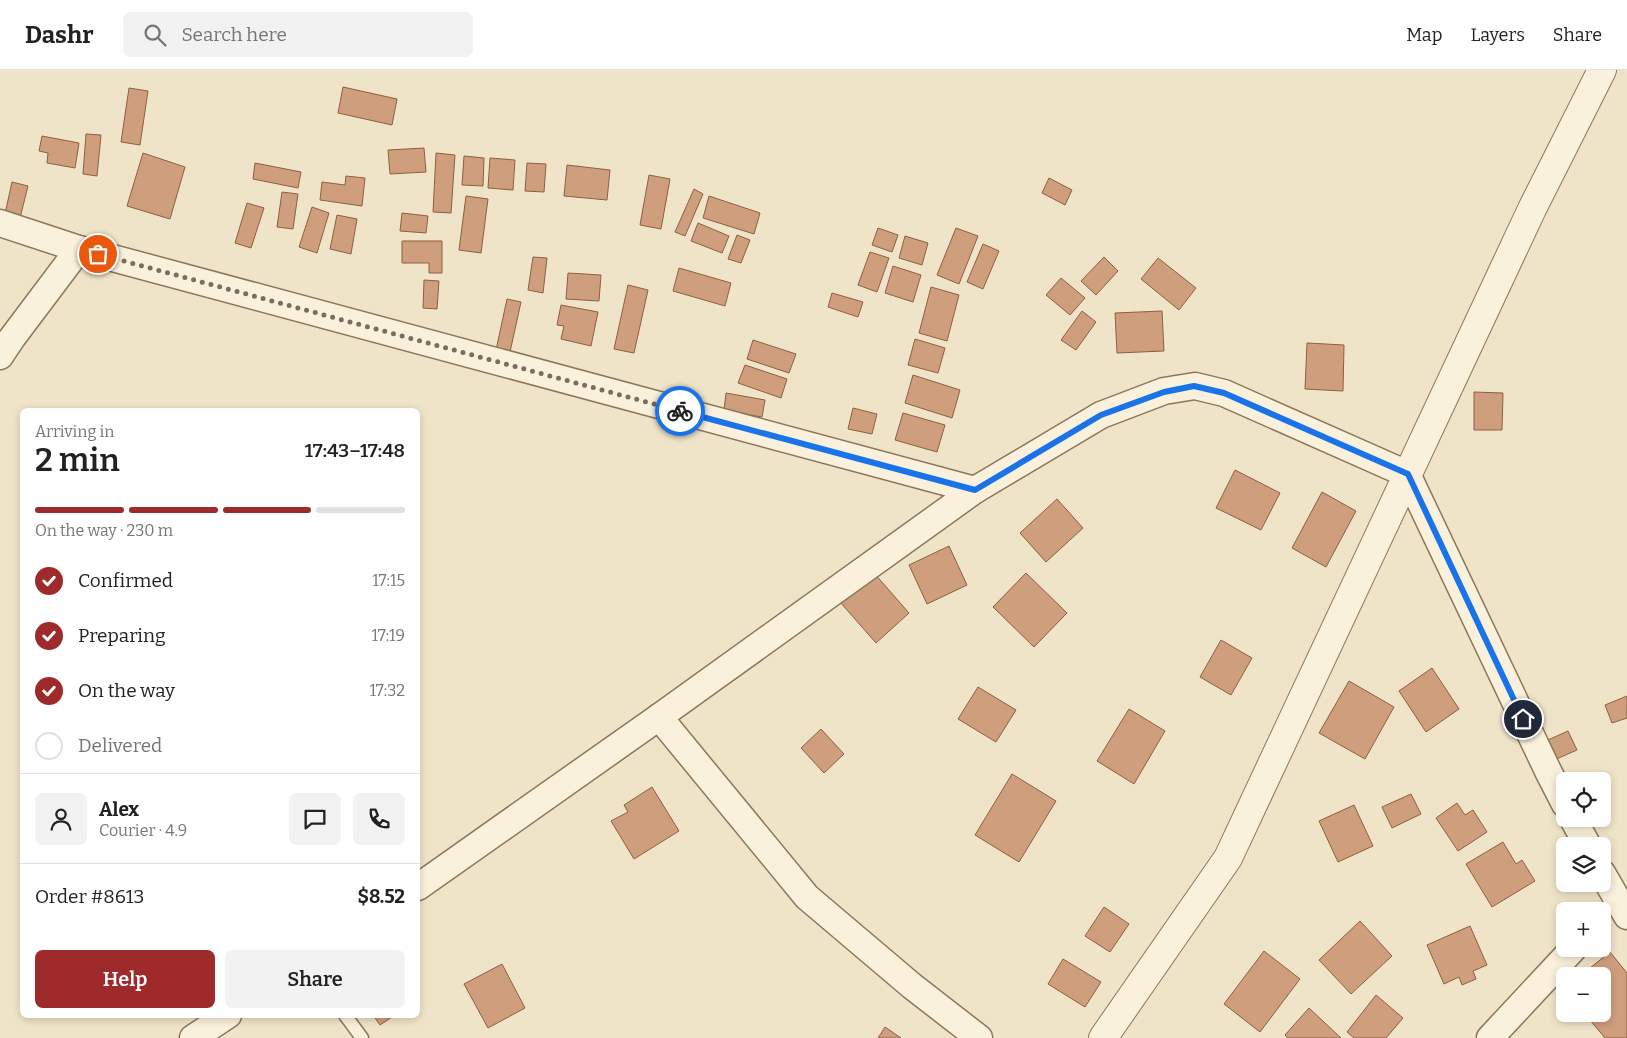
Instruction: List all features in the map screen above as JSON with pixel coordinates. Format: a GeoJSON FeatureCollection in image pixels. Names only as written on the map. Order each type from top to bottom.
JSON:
{"type":"FeatureCollection","features":[{"type":"Feature","properties":{"kind":"street"},"geometry":{"type":"LineString","coordinates":[[1104,1038],[1228,858],[1532,209],[1602,70]]}},
{"type":"Feature","properties":{"kind":"street"},"geometry":{"type":"LineString","coordinates":[[0,223],[79,249],[975,490]]}},
{"type":"Feature","properties":{"kind":"street"},"geometry":{"type":"LineString","coordinates":[[0,356],[79,249]]}},
{"type":"Feature","properties":{"kind":"street"},"geometry":{"type":"LineString","coordinates":[[420,886],[975,490],[1101,415],[1164,392],[1194,386],[1224,393],[1408,474],[1556,787]]}},
{"type":"Feature","properties":{"kind":"street"},"geometry":{"type":"LineString","coordinates":[[659,717],[807,897],[912,986],[979,1038]]}},
{"type":"Feature","properties":{"kind":"street"},"geometry":{"type":"LineString","coordinates":[[1609,892],[1616,911]]}},
{"type":"Feature","properties":{"kind":"street"},"geometry":{"type":"LineString","coordinates":[[1490,1038],[1566,957]]}},
{"type":"Feature","properties":{"kind":"street"},"geometry":{"type":"LineString","coordinates":[[193,1038],[223,1018]]}},
{"type":"Feature","properties":{"kind":"lane"},"geometry":{"type":"LineString","coordinates":[[347,1018],[362,1038]]}},
{"type":"Feature","properties":{"kind":"building"},"geometry":{"type":"Polygon","coordinates":[[[343,87],[397,99],[392,125],[338,113],[343,87]]]}},
{"type":"Feature","properties":{"kind":"building"},"geometry":{"type":"Polygon","coordinates":[[[129,88],[148,91],[140,145],[121,142],[129,88]]]}},
{"type":"Feature","properties":{"kind":"building"},"geometry":{"type":"Polygon","coordinates":[[[86,134],[101,135],[97,176],[83,174],[86,134]]]}},
{"type":"Feature","properties":{"kind":"building"},"geometry":{"type":"Polygon","coordinates":[[[42,136],[79,143],[75,168],[47,163],[48,153],[39,151],[42,136]]]}},
{"type":"Feature","properties":{"kind":"building"},"geometry":{"type":"Polygon","coordinates":[[[424,148],[426,172],[390,174],[388,150],[424,148]]]}},
{"type":"Feature","properties":{"kind":"building"},"geometry":{"type":"Polygon","coordinates":[[[143,153],[185,167],[170,219],[127,206],[143,153]]]}},
{"type":"Feature","properties":{"kind":"building"},"geometry":{"type":"Polygon","coordinates":[[[436,153],[455,155],[451,213],[433,212],[436,153]]]}},
{"type":"Feature","properties":{"kind":"building"},"geometry":{"type":"Polygon","coordinates":[[[464,156],[484,158],[483,186],[462,185],[464,156]]]}},
{"type":"Feature","properties":{"kind":"building"},"geometry":{"type":"Polygon","coordinates":[[[490,158],[515,160],[513,190],[488,188],[490,158]]]}},
{"type":"Feature","properties":{"kind":"building"},"geometry":{"type":"Polygon","coordinates":[[[255,163],[301,172],[298,188],[253,179],[255,163]]]}},
{"type":"Feature","properties":{"kind":"building"},"geometry":{"type":"Polygon","coordinates":[[[527,163],[546,164],[544,192],[525,191],[527,163]]]}},
{"type":"Feature","properties":{"kind":"building"},"geometry":{"type":"Polygon","coordinates":[[[567,165],[610,170],[607,200],[564,196],[567,165]]]}},
{"type":"Feature","properties":{"kind":"building"},"geometry":{"type":"Polygon","coordinates":[[[649,175],[670,179],[661,229],[640,225],[649,175]]]}},
{"type":"Feature","properties":{"kind":"building"},"geometry":{"type":"Polygon","coordinates":[[[346,176],[365,178],[362,206],[320,200],[322,182],[345,185],[346,176]]]}},
{"type":"Feature","properties":{"kind":"building"},"geometry":{"type":"Polygon","coordinates":[[[1049,178],[1072,190],[1065,205],[1042,193],[1049,178]]]}},
{"type":"Feature","properties":{"kind":"building"},"geometry":{"type":"Polygon","coordinates":[[[12,182],[28,186],[18,226],[3,223],[12,182]]]}},
{"type":"Feature","properties":{"kind":"building"},"geometry":{"type":"Polygon","coordinates":[[[694,189],[703,194],[685,236],[675,232],[694,189]]]}},
{"type":"Feature","properties":{"kind":"building"},"geometry":{"type":"Polygon","coordinates":[[[282,192],[298,194],[293,229],[277,227],[282,192]]]}},
{"type":"Feature","properties":{"kind":"building"},"geometry":{"type":"Polygon","coordinates":[[[466,196],[488,199],[481,253],[459,250],[466,196]]]}},
{"type":"Feature","properties":{"kind":"building"},"geometry":{"type":"Polygon","coordinates":[[[709,196],[760,213],[754,234],[703,218],[709,196]]]}},
{"type":"Feature","properties":{"kind":"building"},"geometry":{"type":"Polygon","coordinates":[[[247,203],[264,208],[251,248],[235,243],[247,203]]]}},
{"type":"Feature","properties":{"kind":"building"},"geometry":{"type":"Polygon","coordinates":[[[312,207],[329,213],[317,253],[299,247],[312,207]]]}},
{"type":"Feature","properties":{"kind":"building"},"geometry":{"type":"Polygon","coordinates":[[[402,213],[428,216],[426,233],[400,231],[402,213]]]}},
{"type":"Feature","properties":{"kind":"building"},"geometry":{"type":"Polygon","coordinates":[[[337,215],[357,219],[351,254],[330,249],[337,215]]]}},
{"type":"Feature","properties":{"kind":"building"},"geometry":{"type":"Polygon","coordinates":[[[698,223],[729,236],[722,253],[691,241],[698,223]]]}},
{"type":"Feature","properties":{"kind":"building"},"geometry":{"type":"Polygon","coordinates":[[[878,228],[898,235],[892,252],[872,245],[878,228]]]}},
{"type":"Feature","properties":{"kind":"building"},"geometry":{"type":"Polygon","coordinates":[[[956,228],[978,236],[959,284],[937,275],[956,228]]]}},
{"type":"Feature","properties":{"kind":"building"},"geometry":{"type":"Polygon","coordinates":[[[737,235],[750,240],[741,263],[728,259],[737,235]]]}},
{"type":"Feature","properties":{"kind":"building"},"geometry":{"type":"Polygon","coordinates":[[[905,236],[928,243],[922,265],[899,258],[905,236]]]}},
{"type":"Feature","properties":{"kind":"building"},"geometry":{"type":"Polygon","coordinates":[[[402,241],[442,241],[442,273],[429,273],[429,263],[402,263],[402,241]]]}},
{"type":"Feature","properties":{"kind":"building"},"geometry":{"type":"Polygon","coordinates":[[[983,244],[999,251],[983,289],[967,282],[983,244]]]}},
{"type":"Feature","properties":{"kind":"building"},"geometry":{"type":"Polygon","coordinates":[[[870,252],[889,258],[877,292],[858,285],[870,252]]]}},
{"type":"Feature","properties":{"kind":"building"},"geometry":{"type":"Polygon","coordinates":[[[533,257],[547,258],[543,293],[528,290],[533,257]]]}},
{"type":"Feature","properties":{"kind":"building"},"geometry":{"type":"Polygon","coordinates":[[[1104,257],[1118,271],[1096,295],[1081,281],[1104,257]]]}},
{"type":"Feature","properties":{"kind":"building"},"geometry":{"type":"Polygon","coordinates":[[[1158,258],[1196,288],[1179,310],[1141,279],[1158,258]]]}},
{"type":"Feature","properties":{"kind":"building"},"geometry":{"type":"Polygon","coordinates":[[[893,266],[921,275],[913,302],[885,293],[893,266]]]}},
{"type":"Feature","properties":{"kind":"building"},"geometry":{"type":"Polygon","coordinates":[[[679,268],[731,283],[725,306],[673,291],[679,268]]]}},
{"type":"Feature","properties":{"kind":"building"},"geometry":{"type":"Polygon","coordinates":[[[568,273],[601,275],[599,301],[566,299],[568,273]]]}},
{"type":"Feature","properties":{"kind":"building"},"geometry":{"type":"Polygon","coordinates":[[[1061,278],[1085,298],[1070,315],[1046,295],[1061,278]]]}},
{"type":"Feature","properties":{"kind":"building"},"geometry":{"type":"Polygon","coordinates":[[[424,280],[439,281],[437,309],[423,308],[424,280]]]}},
{"type":"Feature","properties":{"kind":"building"},"geometry":{"type":"Polygon","coordinates":[[[628,285],[648,290],[634,353],[614,349],[628,285]]]}},
{"type":"Feature","properties":{"kind":"building"},"geometry":{"type":"Polygon","coordinates":[[[931,287],[959,295],[947,341],[919,333],[931,287]]]}},
{"type":"Feature","properties":{"kind":"building"},"geometry":{"type":"Polygon","coordinates":[[[832,293],[863,302],[858,317],[828,307],[832,293]]]}},
{"type":"Feature","properties":{"kind":"building"},"geometry":{"type":"Polygon","coordinates":[[[507,299],[521,302],[510,352],[496,350],[507,299]]]}},
{"type":"Feature","properties":{"kind":"building"},"geometry":{"type":"Polygon","coordinates":[[[561,305],[598,312],[591,346],[561,339],[564,326],[557,325],[561,305]]]}},
{"type":"Feature","properties":{"kind":"building"},"geometry":{"type":"Polygon","coordinates":[[[1082,311],[1096,322],[1076,350],[1061,340],[1082,311]]]}},
{"type":"Feature","properties":{"kind":"building"},"geometry":{"type":"Polygon","coordinates":[[[1162,311],[1164,351],[1117,353],[1115,313],[1162,311]]]}},
{"type":"Feature","properties":{"kind":"building"},"geometry":{"type":"Polygon","coordinates":[[[915,339],[945,348],[938,373],[908,365],[915,339]]]}},
{"type":"Feature","properties":{"kind":"building"},"geometry":{"type":"Polygon","coordinates":[[[753,340],[796,354],[789,373],[747,359],[753,340]]]}},
{"type":"Feature","properties":{"kind":"building"},"geometry":{"type":"Polygon","coordinates":[[[1307,343],[1344,345],[1343,391],[1305,389],[1307,343]]]}},
{"type":"Feature","properties":{"kind":"building"},"geometry":{"type":"Polygon","coordinates":[[[745,365],[787,379],[781,398],[738,383],[745,365]]]}},
{"type":"Feature","properties":{"kind":"building"},"geometry":{"type":"Polygon","coordinates":[[[913,375],[960,390],[952,418],[905,403],[913,375]]]}},
{"type":"Feature","properties":{"kind":"building"},"geometry":{"type":"Polygon","coordinates":[[[1474,392],[1503,393],[1502,430],[1474,430],[1474,392]]]}},
{"type":"Feature","properties":{"kind":"building"},"geometry":{"type":"Polygon","coordinates":[[[726,393],[765,400],[762,417],[724,410],[726,393]]]}},
{"type":"Feature","properties":{"kind":"building"},"geometry":{"type":"Polygon","coordinates":[[[853,408],[877,414],[872,434],[848,429],[853,408]]]}},
{"type":"Feature","properties":{"kind":"building"},"geometry":{"type":"Polygon","coordinates":[[[903,413],[945,425],[937,452],[895,440],[903,413]]]}},
{"type":"Feature","properties":{"kind":"building"},"geometry":{"type":"Polygon","coordinates":[[[1235,470],[1280,493],[1261,530],[1216,508],[1235,470]]]}},
{"type":"Feature","properties":{"kind":"building"},"geometry":{"type":"Polygon","coordinates":[[[1322,492],[1356,511],[1326,567],[1292,548],[1322,492]]]}},
{"type":"Feature","properties":{"kind":"building"},"geometry":{"type":"Polygon","coordinates":[[[1057,499],[1083,528],[1046,562],[1020,533],[1057,499]]]}},
{"type":"Feature","properties":{"kind":"building"},"geometry":{"type":"Polygon","coordinates":[[[949,546],[967,585],[927,604],[909,565],[949,546]]]}},
{"type":"Feature","properties":{"kind":"building"},"geometry":{"type":"Polygon","coordinates":[[[874,573],[909,613],[876,643],[840,602],[874,573]]]}},
{"type":"Feature","properties":{"kind":"building"},"geometry":{"type":"Polygon","coordinates":[[[1026,573],[1067,613],[1034,647],[993,607],[1026,573]]]}},
{"type":"Feature","properties":{"kind":"building"},"geometry":{"type":"Polygon","coordinates":[[[1221,640],[1252,658],[1231,695],[1200,677],[1221,640]]]}},
{"type":"Feature","properties":{"kind":"building"},"geometry":{"type":"Polygon","coordinates":[[[1432,668],[1459,709],[1426,732],[1399,691],[1432,668]]]}},
{"type":"Feature","properties":{"kind":"building"},"geometry":{"type":"Polygon","coordinates":[[[1349,681],[1394,707],[1365,759],[1319,733],[1349,681]]]}},
{"type":"Feature","properties":{"kind":"building"},"geometry":{"type":"Polygon","coordinates":[[[978,687],[1016,710],[996,742],[958,719],[978,687]]]}},
{"type":"Feature","properties":{"kind":"building"},"geometry":{"type":"Polygon","coordinates":[[[1627,696],[1627,718],[1612,723],[1605,705],[1627,696]]]}},
{"type":"Feature","properties":{"kind":"building"},"geometry":{"type":"Polygon","coordinates":[[[1129,709],[1165,731],[1134,784],[1097,761],[1129,709]]]}},
{"type":"Feature","properties":{"kind":"building"},"geometry":{"type":"Polygon","coordinates":[[[821,729],[844,754],[824,773],[801,748],[821,729]]]}},
{"type":"Feature","properties":{"kind":"building"},"geometry":{"type":"Polygon","coordinates":[[[1568,731],[1577,750],[1547,763],[1539,744],[1568,731]]]}},
{"type":"Feature","properties":{"kind":"building"},"geometry":{"type":"Polygon","coordinates":[[[1012,774],[1056,801],[1019,862],[975,835],[1012,774]]]}},
{"type":"Feature","properties":{"kind":"building"},"geometry":{"type":"Polygon","coordinates":[[[652,787],[679,831],[634,859],[611,821],[628,812],[624,805],[652,787]]]}},
{"type":"Feature","properties":{"kind":"building"},"geometry":{"type":"Polygon","coordinates":[[[1411,794],[1421,814],[1392,828],[1382,807],[1411,794]]]}},
{"type":"Feature","properties":{"kind":"building"},"geometry":{"type":"Polygon","coordinates":[[[1457,803],[1465,815],[1473,810],[1487,832],[1458,851],[1436,818],[1457,803]]]}},
{"type":"Feature","properties":{"kind":"building"},"geometry":{"type":"Polygon","coordinates":[[[1354,805],[1373,846],[1338,862],[1319,821],[1354,805]]]}},
{"type":"Feature","properties":{"kind":"building"},"geometry":{"type":"Polygon","coordinates":[[[1503,842],[1516,864],[1522,860],[1535,881],[1492,907],[1466,864],[1503,842]]]}},
{"type":"Feature","properties":{"kind":"building"},"geometry":{"type":"Polygon","coordinates":[[[1104,907],[1129,924],[1110,952],[1085,936],[1104,907]]]}},
{"type":"Feature","properties":{"kind":"building"},"geometry":{"type":"Polygon","coordinates":[[[1360,921],[1392,956],[1351,994],[1319,960],[1360,921]]]}},
{"type":"Feature","properties":{"kind":"building"},"geometry":{"type":"Polygon","coordinates":[[[1470,926],[1487,965],[1473,971],[1476,979],[1462,985],[1459,977],[1444,984],[1427,945],[1470,926]]]}},
{"type":"Feature","properties":{"kind":"building"},"geometry":{"type":"Polygon","coordinates":[[[1264,951],[1300,979],[1260,1032],[1224,1004],[1264,951]]]}},
{"type":"Feature","properties":{"kind":"building"},"geometry":{"type":"Polygon","coordinates":[[[1611,953],[1627,973],[1627,1038],[1605,1038],[1592,1022],[1611,1022],[1611,967],[1591,967],[1604,957],[1611,957],[1611,953]]]}},
{"type":"Feature","properties":{"kind":"building"},"geometry":{"type":"Polygon","coordinates":[[[1063,959],[1101,982],[1085,1007],[1048,984],[1063,959]]]}},
{"type":"Feature","properties":{"kind":"building"},"geometry":{"type":"Polygon","coordinates":[[[502,964],[525,1008],[488,1028],[464,984],[502,964]]]}},
{"type":"Feature","properties":{"kind":"building"},"geometry":{"type":"Polygon","coordinates":[[[1376,995],[1403,1018],[1386,1038],[1354,1038],[1347,1032],[1376,995]]]}},
{"type":"Feature","properties":{"kind":"building"},"geometry":{"type":"Polygon","coordinates":[[[1309,1008],[1341,1038],[1288,1038],[1285,1035],[1309,1008]]]}},
{"type":"Feature","properties":{"kind":"building"},"geometry":{"type":"Polygon","coordinates":[[[375,1018],[390,1018],[380,1025],[375,1018]]]}},
{"type":"Feature","properties":{"kind":"building"},"geometry":{"type":"Polygon","coordinates":[[[885,1027],[901,1038],[878,1038],[885,1027]]]}},
{"type":"Feature","properties":{"kind":"way so far"},"geometry":{"type":"LineString","coordinates":[[98,254],[680,411]]}},
{"type":"Feature","properties":{"kind":"route"},"geometry":{"type":"LineString","coordinates":[[680,411],[975,490],[1101,415],[1164,392],[1194,386],[1224,393],[1408,474],[1523,719]]}}]}
